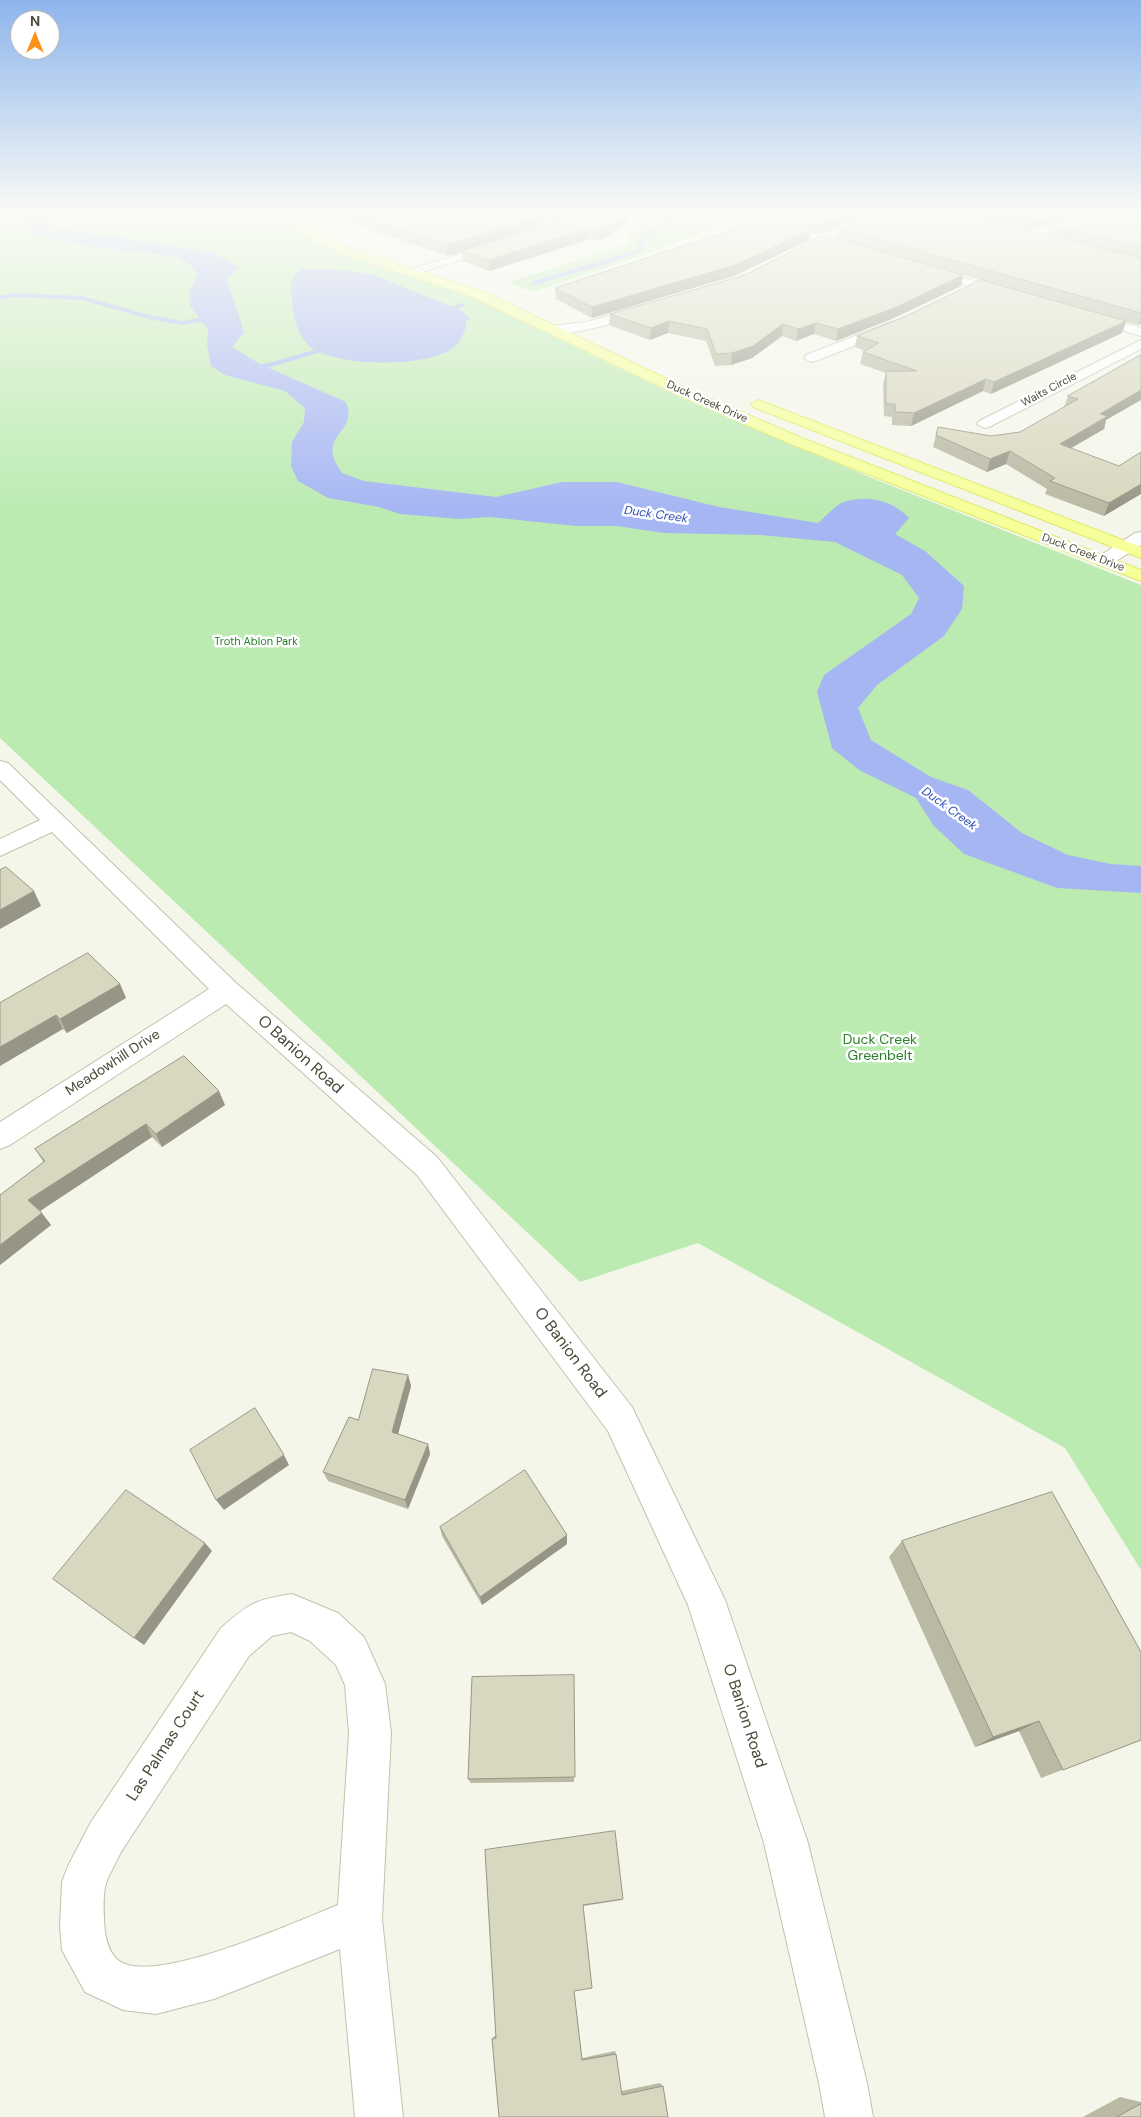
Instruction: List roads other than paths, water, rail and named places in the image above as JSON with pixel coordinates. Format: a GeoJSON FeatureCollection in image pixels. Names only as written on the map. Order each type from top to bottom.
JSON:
{"type":"FeatureCollection","features":[{"type":"Feature","properties":{"kind":"main road","name":"Duck Creek Drive"},"geometry":{"type":"LineString","coordinates":[[517,313],[683,392],[793,440],[1141,576]]}},
{"type":"Feature","properties":{"kind":"main road"},"geometry":{"type":"LineString","coordinates":[[566,318],[608,337]]}},
{"type":"Feature","properties":{"kind":"main road","name":"Duck Creek Drive"},"geometry":{"type":"LineString","coordinates":[[745,399],[1134,550]]}},
{"type":"Feature","properties":{"kind":"street"},"geometry":{"type":"LineString","coordinates":[[552,330],[566,318],[592,313]]}},
{"type":"Feature","properties":{"kind":"street"},"geometry":{"type":"LineString","coordinates":[[552,330],[586,326],[622,313]]}},
{"type":"Feature","properties":{"kind":"street"},"geometry":{"type":"LineString","coordinates":[[1076,313],[1141,332]]}},
{"type":"Feature","properties":{"kind":"street"},"geometry":{"type":"LineString","coordinates":[[811,358],[907,319]]}},
{"type":"Feature","properties":{"kind":"street","name":"Waits Circle"},"geometry":{"type":"LineString","coordinates":[[984,424],[1141,344]]}},
{"type":"Feature","properties":{"kind":"street"},"geometry":{"type":"LineString","coordinates":[[1104,561],[1134,550],[1141,537]]}},
{"type":"Feature","properties":{"kind":"street","name":"O Banion Road"},"geometry":{"type":"LineString","coordinates":[[0,768],[227,990],[427,1166],[620,1419],[706,1600],[783,1833],[843,2083],[849,2117]]}},
{"type":"Feature","properties":{"kind":"street"},"geometry":{"type":"LineString","coordinates":[[0,848],[55,822]]}},
{"type":"Feature","properties":{"kind":"street","name":"Meadowhill Drive"},"geometry":{"type":"LineString","coordinates":[[0,1137],[227,990]]}},
{"type":"Feature","properties":{"kind":"street","name":"Las Palmas Court"},"geometry":{"type":"LineString","coordinates":[[360,1919],[214,1976],[156,1991],[123,1987],[101,1976],[85,1950],[82,1926],[84,1882],[106,1837],[235,1642],[262,1618],[292,1613],[324,1627],[350,1651],[365,1684],[370,1733],[360,1919],[379,2117]]}},
{"type":"Feature","properties":{"kind":"water","name":"Duck Creek"},"geometry":{"type":"Polygon","coordinates":[[[195,313],[238,313],[244,332],[232,347],[260,364],[346,402],[348,418],[335,440],[333,455],[342,473],[364,481],[496,497],[562,482],[617,482],[719,507],[818,523],[843,502],[856,499],[873,499],[896,507],[909,518],[895,534],[925,551],[964,586],[962,609],[944,636],[877,685],[858,708],[871,740],[931,777],[968,790],[1022,833],[1068,855],[1111,864],[1141,866],[1141,893],[1057,888],[964,854],[933,825],[916,798],[859,770],[832,748],[817,692],[824,675],[911,614],[919,598],[902,575],[835,542],[760,535],[664,533],[616,526],[576,526],[490,517],[459,519],[400,514],[379,507],[328,498],[298,481],[291,466],[292,442],[304,422],[305,408],[285,391],[225,375],[211,366],[207,345],[208,329],[195,313]]]}},
{"type":"Feature","properties":{"kind":"water"},"geometry":{"type":"Polygon","coordinates":[[[294,313],[463,313],[470,318],[466,322],[461,340],[453,348],[440,355],[402,362],[380,363],[338,358],[320,353],[304,340],[294,313]]]}},
{"type":"Feature","properties":{"kind":"waterway"},"geometry":{"type":"LineString","coordinates":[[135,313],[182,323],[211,318]]}},
{"type":"Feature","properties":{"kind":"waterway"},"geometry":{"type":"LineString","coordinates":[[263,367],[331,347]]}},
{"type":"Feature","properties":{"kind":"waterway"},"geometry":{"type":"LineString","coordinates":[[255,369],[268,365]]}},
{"type":"Feature","properties":{"kind":"park label","name":"Troth Ablon Park"},"geometry":{"type":"Point","coordinates":[256,642]}},
{"type":"Feature","properties":{"kind":"park label","name":"Duck Creek Greenbelt"},"geometry":{"type":"Point","coordinates":[880,1048]}}]}
